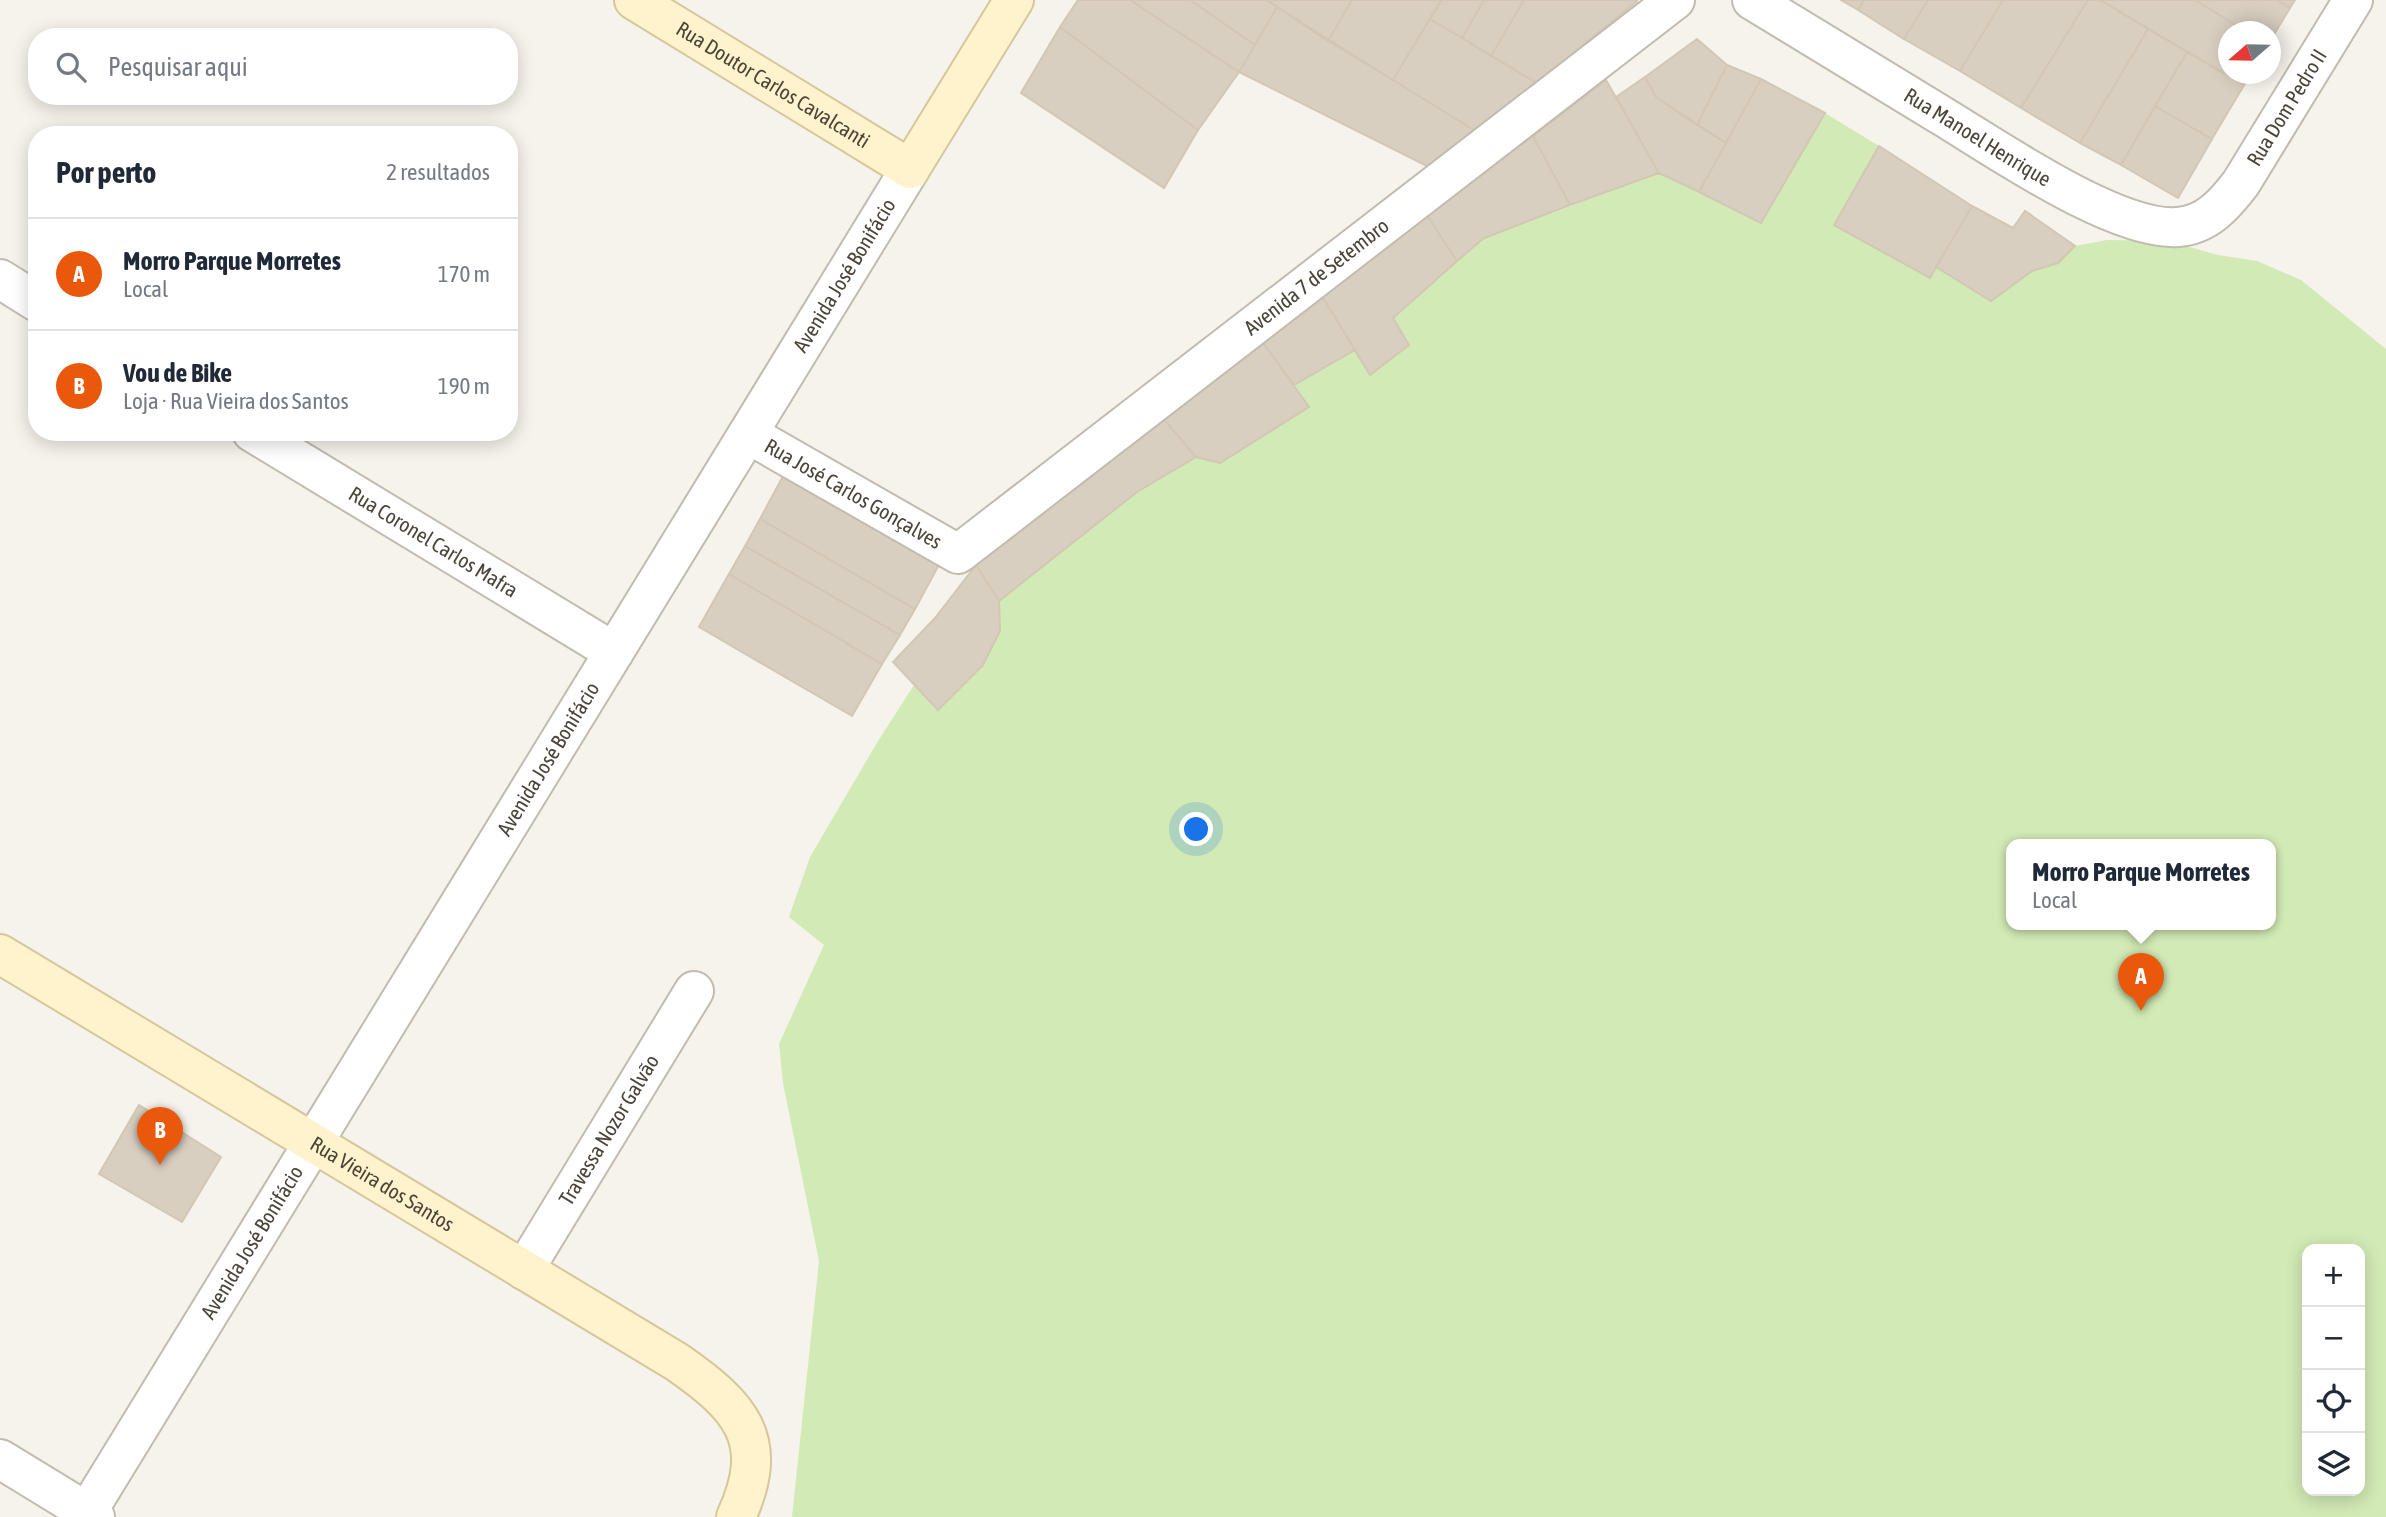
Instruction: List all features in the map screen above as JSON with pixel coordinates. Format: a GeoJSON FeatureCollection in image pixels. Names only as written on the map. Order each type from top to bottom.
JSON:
{"type":"FeatureCollection","features":[{"type":"Feature","properties":{"kind":"main road","name":"Rua Doutor Carlos Cavalcanti"},"geometry":{"type":"LineString","coordinates":[[634,0],[910,169]]}},
{"type":"Feature","properties":{"kind":"main road","name":"Avenida José Bonifácio"},"geometry":{"type":"LineString","coordinates":[[910,169],[1014,0]]}},
{"type":"Feature","properties":{"kind":"main road","name":"Rua Vieira dos Santos"},"geometry":{"type":"LineString","coordinates":[[0,954],[677,1362],[714,1388],[733,1409],[747,1435],[753,1459],[747,1493],[736,1517]]}},
{"type":"Feature","properties":{"kind":"street","name":"Avenida 7 de Setembro"},"geometry":{"type":"LineString","coordinates":[[958,554],[1675,0]]}},
{"type":"Feature","properties":{"kind":"street","name":"Rua Manoel Henrique"},"geometry":{"type":"LineString","coordinates":[[1752,0],[2058,186],[2095,204],[2149,224],[2176,227],[2190,225],[2216,211]]}},
{"type":"Feature","properties":{"kind":"street","name":"Rua Dom Pedro II"},"geometry":{"type":"LineString","coordinates":[[2216,211],[2241,183],[2353,0]]}},
{"type":"Feature","properties":{"kind":"street","name":"Avenida José Bonifácio"},"geometry":{"type":"LineString","coordinates":[[89,1515],[313,1143],[910,169]]}},
{"type":"Feature","properties":{"kind":"street"},"geometry":{"type":"LineString","coordinates":[[0,279],[28,296]]}},
{"type":"Feature","properties":{"kind":"street","name":"Rua José Carlos Gonçalves"},"geometry":{"type":"LineString","coordinates":[[748,434],[958,554]]}},
{"type":"Feature","properties":{"kind":"street","name":"Rua Coronel Carlos Mafra"},"geometry":{"type":"LineString","coordinates":[[267,441],[614,652]]}},
{"type":"Feature","properties":{"kind":"street","name":"Travessa Nozor Galvão"},"geometry":{"type":"LineString","coordinates":[[524,1270],[694,990]]}},
{"type":"Feature","properties":{"kind":"street"},"geometry":{"type":"LineString","coordinates":[[0,1459],[89,1515]]}},
{"type":"Feature","properties":{"kind":"green space"},"geometry":{"type":"Polygon","coordinates":[[[1825,113],[1879,146],[1834,225],[1930,278],[1936,267],[1991,301],[2032,271],[2058,263],[2075,246],[2107,240],[2168,241],[2218,255],[2257,261],[2301,280],[2386,349],[2386,1517],[792,1517],[819,1261],[783,1083],[779,1044],[824,945],[789,917],[810,857],[914,685],[939,709],[983,664],[1000,631],[999,601],[1103,515],[1139,490],[1180,466],[1309,407],[1294,385],[1355,350],[1370,375],[1409,345],[1393,318],[1484,238],[1659,173],[1761,223],[1825,113]]]}},
{"type":"Feature","properties":{"kind":"building"},"geometry":{"type":"Polygon","coordinates":[[[1078,0],[1130,0],[1239,72],[1198,130],[1060,27],[1078,0]]]}},
{"type":"Feature","properties":{"kind":"building"},"geometry":{"type":"Polygon","coordinates":[[[1130,0],[1190,0],[1255,45],[1239,72],[1130,0]]]}},
{"type":"Feature","properties":{"kind":"building"},"geometry":{"type":"Polygon","coordinates":[[[1190,0],[1267,0],[1277,7],[1255,45],[1190,0]]]}},
{"type":"Feature","properties":{"kind":"building"},"geometry":{"type":"Polygon","coordinates":[[[1267,0],[1352,0],[1328,41],[1267,0]]]}},
{"type":"Feature","properties":{"kind":"building"},"geometry":{"type":"Polygon","coordinates":[[[1352,0],[1441,0],[1393,80],[1328,41],[1352,0]]]}},
{"type":"Feature","properties":{"kind":"building"},"geometry":{"type":"Polygon","coordinates":[[[1442,0],[1484,0],[1462,38],[1430,19],[1442,0]]]}},
{"type":"Feature","properties":{"kind":"building"},"geometry":{"type":"Polygon","coordinates":[[[1484,0],[1524,0],[1491,56],[1462,38],[1484,0]]]}},
{"type":"Feature","properties":{"kind":"building"},"geometry":{"type":"Polygon","coordinates":[[[1524,0],[1637,1],[1537,83],[1491,56],[1524,0]]]}},
{"type":"Feature","properties":{"kind":"building"},"geometry":{"type":"Polygon","coordinates":[[[1841,0],[1864,0],[1858,10],[1841,0]]]}},
{"type":"Feature","properties":{"kind":"building"},"geometry":{"type":"Polygon","coordinates":[[[1864,0],[1928,0],[1904,39],[1858,10],[1864,0]]]}},
{"type":"Feature","properties":{"kind":"building"},"geometry":{"type":"Polygon","coordinates":[[[1928,0],[2003,0],[1960,71],[1904,39],[1928,0]]]}},
{"type":"Feature","properties":{"kind":"building"},"geometry":{"type":"Polygon","coordinates":[[[2003,0],[2088,0],[2021,108],[1960,71],[2003,0]]]}},
{"type":"Feature","properties":{"kind":"building"},"geometry":{"type":"Polygon","coordinates":[[[2088,0],[2100,0],[2148,29],[2080,143],[2021,108],[2088,0]]]}},
{"type":"Feature","properties":{"kind":"building"},"geometry":{"type":"Polygon","coordinates":[[[2100,0],[2195,0],[2229,21],[2218,21],[2218,70],[2100,0]]]}},
{"type":"Feature","properties":{"kind":"building"},"geometry":{"type":"Polygon","coordinates":[[[2195,0],[2277,0],[2290,8],[2281,23],[2229,21],[2195,0]]]}},
{"type":"Feature","properties":{"kind":"building"},"geometry":{"type":"Polygon","coordinates":[[[2277,0],[2295,0],[2290,8],[2277,0]]]}},
{"type":"Feature","properties":{"kind":"building"},"geometry":{"type":"Polygon","coordinates":[[[1277,7],[1474,130],[1429,167],[1239,72],[1277,7]]]}},
{"type":"Feature","properties":{"kind":"building"},"geometry":{"type":"Polygon","coordinates":[[[1430,19],[1537,83],[1474,130],[1393,80],[1430,19]]]}},
{"type":"Feature","properties":{"kind":"building"},"geometry":{"type":"Polygon","coordinates":[[[1060,27],[1198,130],[1164,188],[1021,93],[1060,27]]]}},
{"type":"Feature","properties":{"kind":"building"},"geometry":{"type":"Polygon","coordinates":[[[2148,29],[2187,52],[2121,165],[2080,143],[2148,29]]]}},
{"type":"Feature","properties":{"kind":"building"},"geometry":{"type":"Polygon","coordinates":[[[1697,39],[1727,65],[1697,125],[1656,97],[1645,77],[1697,39]]]}},
{"type":"Feature","properties":{"kind":"building"},"geometry":{"type":"Polygon","coordinates":[[[2187,52],[2218,70],[2218,84],[2244,85],[2212,139],[2155,106],[2187,52]]]}},
{"type":"Feature","properties":{"kind":"building"},"geometry":{"type":"Polygon","coordinates":[[[1727,65],[1761,79],[1726,143],[1697,125],[1727,65]]]}},
{"type":"Feature","properties":{"kind":"building"},"geometry":{"type":"Polygon","coordinates":[[[1645,77],[1656,97],[1726,143],[1699,192],[1659,173],[1616,97],[1645,77]]]}},
{"type":"Feature","properties":{"kind":"building"},"geometry":{"type":"Polygon","coordinates":[[[1761,79],[1825,113],[1761,223],[1699,192],[1761,79]]]}},
{"type":"Feature","properties":{"kind":"building"},"geometry":{"type":"Polygon","coordinates":[[[1606,80],[1659,173],[1570,205],[1533,136],[1606,80]]]}},
{"type":"Feature","properties":{"kind":"building"},"geometry":{"type":"Polygon","coordinates":[[[2155,106],[2212,139],[2178,198],[2121,165],[2155,106]]]}},
{"type":"Feature","properties":{"kind":"building"},"geometry":{"type":"Polygon","coordinates":[[[1533,136],[1570,205],[1484,238],[1457,261],[1426,214],[1533,136]]]}},
{"type":"Feature","properties":{"kind":"building"},"geometry":{"type":"Polygon","coordinates":[[[1879,146],[1972,206],[1930,278],[1834,225],[1879,146]]]}},
{"type":"Feature","properties":{"kind":"building"},"geometry":{"type":"Polygon","coordinates":[[[1972,206],[2013,228],[2025,211],[2075,246],[2058,263],[2032,271],[1991,301],[1936,267],[1972,206]]]}},
{"type":"Feature","properties":{"kind":"building"},"geometry":{"type":"Polygon","coordinates":[[[1426,214],[1457,261],[1393,318],[1409,345],[1370,375],[1319,291],[1426,214]]]}},
{"type":"Feature","properties":{"kind":"building"},"geometry":{"type":"Polygon","coordinates":[[[1319,291],[1355,350],[1294,385],[1259,337],[1319,291]]]}},
{"type":"Feature","properties":{"kind":"building"},"geometry":{"type":"Polygon","coordinates":[[[1259,337],[1309,407],[1220,463],[1196,457],[1162,417],[1259,337]]]}},
{"type":"Feature","properties":{"kind":"building"},"geometry":{"type":"Polygon","coordinates":[[[1162,417],[1196,457],[1137,492],[999,601],[976,565],[1162,417]]]}},
{"type":"Feature","properties":{"kind":"building"},"geometry":{"type":"Polygon","coordinates":[[[789,465],[942,559],[915,609],[760,519],[789,465]]]}},
{"type":"Feature","properties":{"kind":"building"},"geometry":{"type":"Polygon","coordinates":[[[760,519],[915,609],[900,635],[745,546],[760,519]]]}},
{"type":"Feature","properties":{"kind":"building"},"geometry":{"type":"Polygon","coordinates":[[[745,546],[900,635],[882,664],[729,574],[745,546]]]}},
{"type":"Feature","properties":{"kind":"building"},"geometry":{"type":"Polygon","coordinates":[[[976,565],[999,601],[1000,631],[983,665],[938,710],[893,662],[935,618],[976,565]]]}},
{"type":"Feature","properties":{"kind":"building"},"geometry":{"type":"Polygon","coordinates":[[[729,574],[882,664],[852,716],[699,627],[729,574]]]}},
{"type":"Feature","properties":{"kind":"building"},"geometry":{"type":"Polygon","coordinates":[[[139,1105],[221,1157],[182,1222],[99,1174],[139,1105]]]}},
{"type":"Feature","properties":{"kind":"place","name":"Morro Parque Morretes"},"geometry":{"type":"Point","coordinates":[2141,1011]}},
{"type":"Feature","properties":{"kind":"place","name":"Vou de Bike"},"geometry":{"type":"Point","coordinates":[160,1165]}}]}
